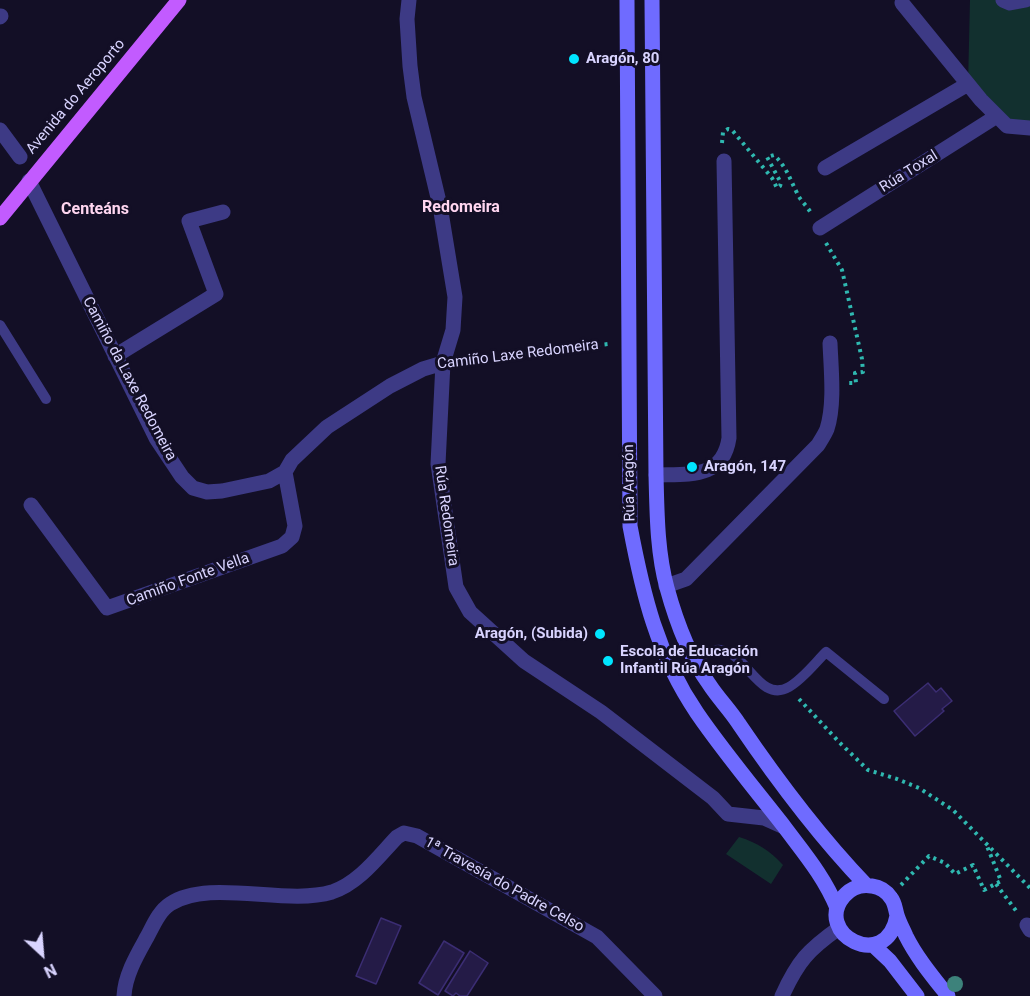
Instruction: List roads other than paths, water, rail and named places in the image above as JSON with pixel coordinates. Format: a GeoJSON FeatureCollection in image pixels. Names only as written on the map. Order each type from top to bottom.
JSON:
{"type":"FeatureCollection","features":[{"type":"Feature","properties":{"kind":"main road","name":"Avenida do Aeroporto"},"geometry":{"type":"LineString","coordinates":[[0,218],[179,0]]}},
{"type":"Feature","properties":{"kind":"main road","name":"Rúa Aragón"},"geometry":{"type":"LineString","coordinates":[[627,0],[630,526],[638,567],[655,631],[673,671],[697,712],[817,869],[837,908],[839,928]]}},
{"type":"Feature","properties":{"kind":"main road","name":"Rúa Aragón"},"geometry":{"type":"LineString","coordinates":[[652,0],[657,521],[666,586],[677,621],[694,660],[708,683],[764,761],[848,866],[866,885],[875,886],[890,897],[895,905],[897,916]]}},
{"type":"Feature","properties":{"kind":"main road"},"geometry":{"type":"LineString","coordinates":[[837,908],[841,899],[848,892],[866,885]]}},
{"type":"Feature","properties":{"kind":"main road"},"geometry":{"type":"LineString","coordinates":[[839,928],[853,942],[873,945],[890,934],[897,916]]}},
{"type":"Feature","properties":{"kind":"main road"},"geometry":{"type":"LineString","coordinates":[[897,916],[906,936],[926,968],[948,996]]}},
{"type":"Feature","properties":{"kind":"main road"},"geometry":{"type":"LineString","coordinates":[[873,945],[890,961],[917,996]]}},
{"type":"Feature","properties":{"kind":"street","name":"Rúa Redomeira"},"geometry":{"type":"LineString","coordinates":[[409,0],[407,19],[414,97],[440,206],[455,297],[453,330],[443,363],[438,464],[456,587],[470,612],[524,661],[601,711],[712,798],[728,814],[764,818],[784,827]]}},
{"type":"Feature","properties":{"kind":"street"},"geometry":{"type":"LineString","coordinates":[[1003,0],[1010,3],[1029,0]]}},
{"type":"Feature","properties":{"kind":"street"},"geometry":{"type":"LineString","coordinates":[[902,3],[968,84],[1007,126],[1030,128]]}},
{"type":"Feature","properties":{"kind":"street"},"geometry":{"type":"LineString","coordinates":[[825,168],[968,84]]}},
{"type":"Feature","properties":{"kind":"street","name":"Rúa Toxal"},"geometry":{"type":"LineString","coordinates":[[820,228],[997,116]]}},
{"type":"Feature","properties":{"kind":"street"},"geometry":{"type":"LineString","coordinates":[[0,130],[20,157]]}},
{"type":"Feature","properties":{"kind":"street"},"geometry":{"type":"LineString","coordinates":[[656,475],[707,472],[727,452],[729,438],[724,161]]}},
{"type":"Feature","properties":{"kind":"street","name":"Camiño da Laxe Redomeira"},"geometry":{"type":"LineString","coordinates":[[29,182],[156,438],[182,477],[193,488],[207,492],[222,491],[269,480],[285,472]]}},
{"type":"Feature","properties":{"kind":"street"},"geometry":{"type":"LineString","coordinates":[[115,356],[216,294],[189,221],[223,212]]}},
{"type":"Feature","properties":{"kind":"street"},"geometry":{"type":"LineString","coordinates":[[666,586],[686,579],[818,445],[827,429],[830,410],[832,384],[830,343]]}},
{"type":"Feature","properties":{"kind":"street","name":"Camiño Laxe Redomeira"},"geometry":{"type":"LineString","coordinates":[[285,472],[292,460],[327,427],[390,386],[423,369],[443,363]]}},
{"type":"Feature","properties":{"kind":"street","name":"Camiño Fonte Vella"},"geometry":{"type":"LineString","coordinates":[[31,504],[107,609],[282,546],[292,537],[295,526],[285,472]]}},
{"type":"Feature","properties":{"kind":"street","name":"1ª Travesía do Padre Celso"},"geometry":{"type":"LineString","coordinates":[[124,996],[125,984],[140,949],[158,917],[169,904],[201,893],[314,896],[333,891],[348,885],[397,837],[404,833],[417,836],[597,937],[655,996]]}},
{"type":"Feature","properties":{"kind":"street"},"geometry":{"type":"LineString","coordinates":[[782,996],[794,969],[811,949],[839,928]]}},
{"type":"Feature","properties":{"kind":"lane"},"geometry":{"type":"LineString","coordinates":[[0,325],[46,399]]}},
{"type":"Feature","properties":{"kind":"lane"},"geometry":{"type":"LineString","coordinates":[[694,660],[716,650],[730,653],[766,687],[778,691],[789,687],[826,652],[884,699]]}},
{"type":"Feature","properties":{"kind":"place","name":"Aragón, 80"},"geometry":{"type":"Point","coordinates":[574,59]}},
{"type":"Feature","properties":{"kind":"place","name":"Aragón, 147"},"geometry":{"type":"Point","coordinates":[692,467]}},
{"type":"Feature","properties":{"kind":"place","name":"Aragón, (Subida)"},"geometry":{"type":"Point","coordinates":[600,634]}},
{"type":"Feature","properties":{"kind":"place","name":"Escola de Educación Infantil Rúa Aragón"},"geometry":{"type":"Point","coordinates":[608,661]}},
{"type":"Feature","properties":{"kind":"district","name":"Redomeira"},"geometry":{"type":"Point","coordinates":[461,208]}},
{"type":"Feature","properties":{"kind":"district","name":"Centeáns"},"geometry":{"type":"Point","coordinates":[95,210]}}]}
